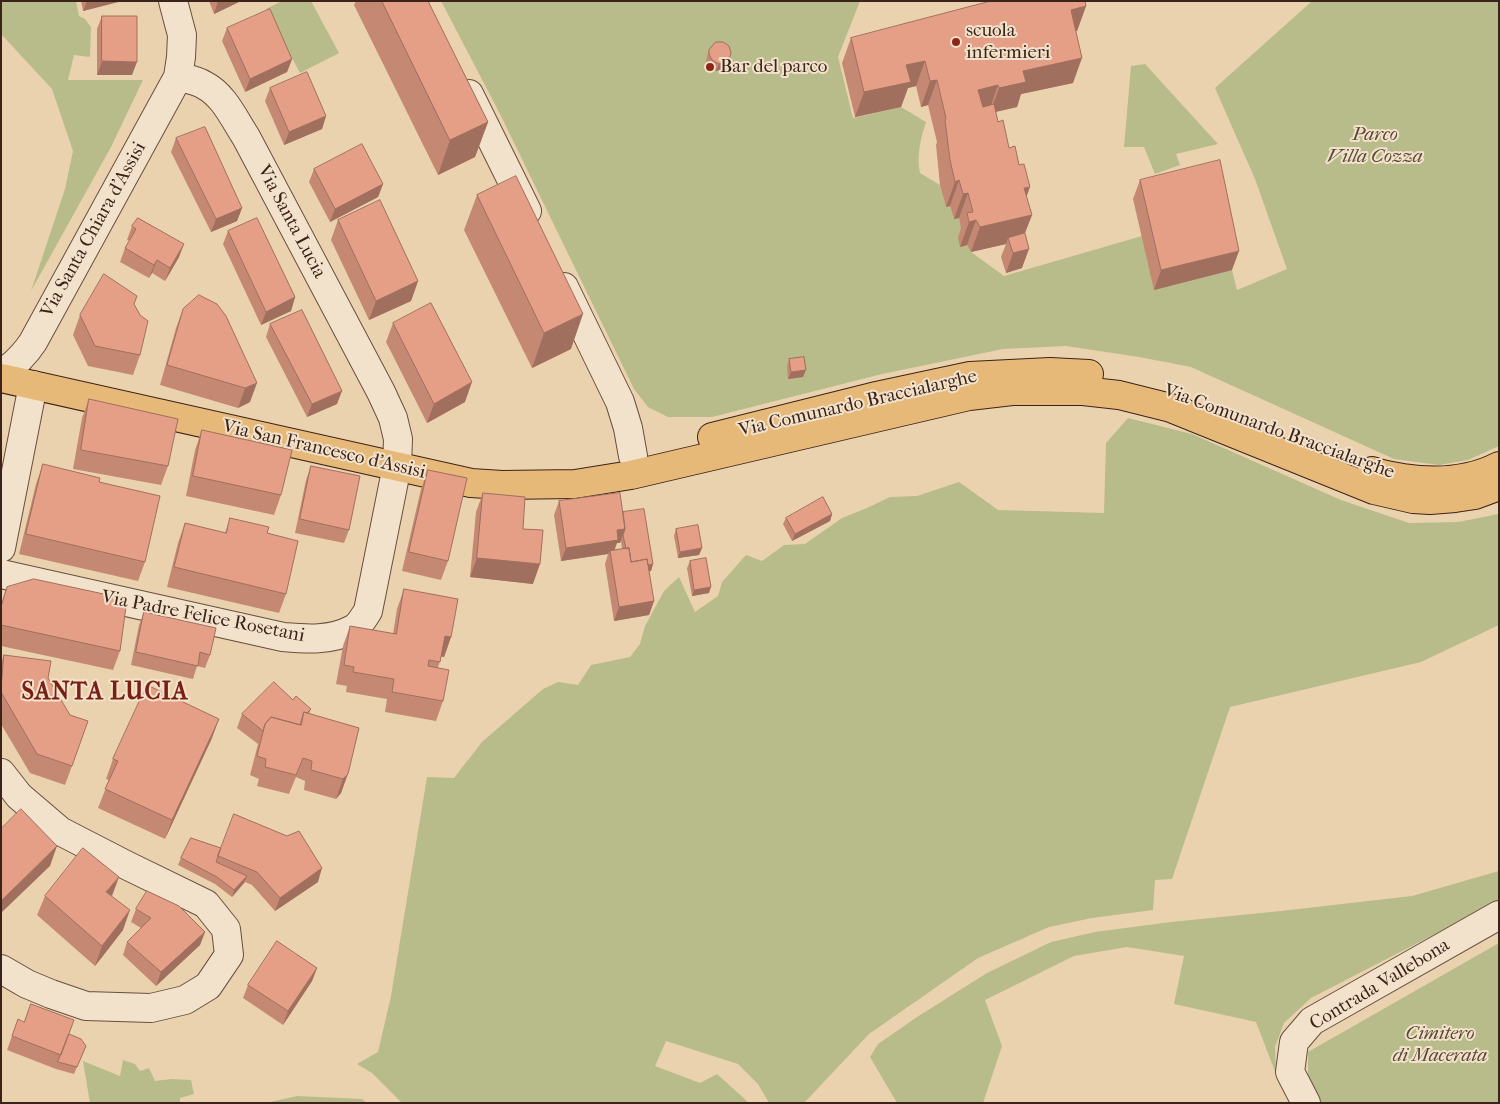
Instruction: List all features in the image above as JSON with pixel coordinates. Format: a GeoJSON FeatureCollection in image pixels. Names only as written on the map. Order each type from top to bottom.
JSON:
{"type":"FeatureCollection","features":[{"type":"Feature","properties":{"kind":"main road","name":"Via San Francesco d'Assisi"},"geometry":{"type":"LineString","coordinates":[[1,378],[470,483],[510,485],[575,484],[631,475],[641,463]]}},
{"type":"Feature","properties":{"kind":"main road","name":"Via Comunardo Braccialarghe"},"geometry":{"type":"LineString","coordinates":[[396,466],[499,471],[641,463],[969,396],[1012,391],[1082,391],[1120,395],[1171,408],[1374,490],[1413,499],[1427,491]]}},
{"type":"Feature","properties":{"kind":"main road"},"geometry":{"type":"LineString","coordinates":[[1427,491],[1445,481],[1468,477],[1499,466]]}},
{"type":"Feature","properties":{"kind":"main road"},"geometry":{"type":"LineString","coordinates":[[1427,491],[1475,495],[1499,486]]}},
{"type":"Feature","properties":{"kind":"street"},"geometry":{"type":"LineString","coordinates":[[173,1],[182,35],[182,57],[178,77]]}},
{"type":"Feature","properties":{"kind":"street"},"geometry":{"type":"LineString","coordinates":[[457,69],[538,234]]}},
{"type":"Feature","properties":{"kind":"street","name":"Via Santa Chiara d'Assisi"},"geometry":{"type":"LineString","coordinates":[[1,375],[17,363],[33,342],[178,77]]}},
{"type":"Feature","properties":{"kind":"street","name":"Via Santa Lucia"},"geometry":{"type":"LineString","coordinates":[[178,77],[205,85],[216,94],[246,137],[393,418],[398,439],[396,466]]}},
{"type":"Feature","properties":{"kind":"street"},"geometry":{"type":"LineString","coordinates":[[555,269],[620,402],[641,463]]}},
{"type":"Feature","properties":{"kind":"street"},"geometry":{"type":"LineString","coordinates":[[1,548],[33,385]]}},
{"type":"Feature","properties":{"kind":"street","name":"Via Padre Felice Rosetani"},"geometry":{"type":"LineString","coordinates":[[1,574],[283,637],[330,638],[354,628],[368,611],[396,466]]}},
{"type":"Feature","properties":{"kind":"street"},"geometry":{"type":"LineString","coordinates":[[1,773],[19,796],[60,831],[206,904],[226,929],[229,955],[208,986],[185,1000],[151,1008],[86,1006],[27,984],[1,969]]}},
{"type":"Feature","properties":{"kind":"street","name":"Contrada Vallebona"},"geometry":{"type":"LineString","coordinates":[[1306,1103],[1290,1072],[1294,1042],[1312,1022],[1499,915]]}},
{"type":"Feature","properties":{"kind":"green space"},"geometry":{"type":"Polygon","coordinates":[[[1,1],[76,1],[79,16],[85,19],[91,27],[90,57],[74,55],[68,80],[143,80],[111,147],[31,291],[65,189],[73,151],[52,89],[1,34],[1,1]]]}},
{"type":"Feature","properties":{"kind":"green space"},"geometry":{"type":"Polygon","coordinates":[[[282,1],[311,1],[339,53],[300,73],[266,9],[282,1]]]}},
{"type":"Feature","properties":{"kind":"green space","name":"Parco Villa Cozza"},"geometry":{"type":"Polygon","coordinates":[[[441,1],[860,1],[838,57],[853,118],[901,107],[926,122],[919,154],[920,173],[940,185],[946,207],[950,206],[954,219],[959,218],[971,252],[1004,276],[1142,236],[1232,270],[1237,290],[1287,269],[1255,179],[1215,88],[1312,1],[1499,1],[1499,446],[1468,460],[1439,465],[1394,459],[1191,367],[1066,346],[1003,349],[882,374],[712,417],[668,417],[648,407],[634,389],[500,114],[441,1]]]}},
{"type":"Feature","properties":{"kind":"green space"},"geometry":{"type":"Polygon","coordinates":[[[1145,64],[1218,144],[1176,154],[1180,165],[1155,174],[1144,147],[1124,147],[1131,66],[1145,64]]]}},
{"type":"Feature","properties":{"kind":"green space"},"geometry":{"type":"Polygon","coordinates":[[[1128,418],[1192,434],[1341,500],[1409,523],[1458,522],[1499,514],[1499,625],[1421,662],[1230,707],[1172,879],[1155,880],[1153,910],[1092,918],[1049,927],[978,958],[869,1034],[804,1103],[769,1103],[758,1084],[738,1064],[666,1041],[655,1066],[700,1083],[717,1074],[747,1103],[402,1103],[372,1073],[357,1064],[378,1052],[391,996],[427,777],[454,778],[482,742],[543,689],[558,682],[578,685],[591,665],[630,657],[640,644],[645,626],[664,591],[679,577],[695,612],[718,596],[722,582],[746,555],[762,561],[784,545],[805,544],[842,518],[890,497],[917,496],[959,482],[998,510],[1104,513],[1106,443],[1128,418]]]}},
{"type":"Feature","properties":{"kind":"green space"},"geometry":{"type":"Polygon","coordinates":[[[1499,871],[1499,901],[1311,998],[1284,1023],[1275,1047],[1276,1074],[1256,1022],[1174,1004],[1184,956],[1127,947],[1074,956],[985,1000],[1002,1046],[983,1103],[897,1103],[870,1057],[878,1044],[917,1017],[987,973],[1051,942],[1095,932],[1171,922],[1412,896],[1499,871]]]}},
{"type":"Feature","properties":{"kind":"green space","name":"Cimitero di Macerata"},"geometry":{"type":"Polygon","coordinates":[[[1499,943],[1499,1103],[1317,1103],[1308,1087],[1308,1052],[1499,943]]]}},
{"type":"Feature","properties":{"kind":"green space"},"geometry":{"type":"Polygon","coordinates":[[[123,1060],[135,1064],[140,1071],[149,1068],[155,1081],[171,1079],[191,1080],[194,1094],[180,1098],[180,1103],[90,1103],[83,1061],[120,1076],[123,1060]]]}},
{"type":"Feature","properties":{"kind":"green space"},"geometry":{"type":"Polygon","coordinates":[[[297,1096],[362,1099],[367,1103],[266,1103],[297,1096]]]}},
{"type":"Feature","properties":{"kind":"building"},"geometry":{"type":"Polygon","coordinates":[[[382,1],[428,1],[488,122],[450,140],[382,1]]]}},
{"type":"Feature","properties":{"kind":"building"},"geometry":{"type":"Polygon","coordinates":[[[991,1],[1085,1],[1086,6],[1071,10],[1082,58],[1023,71],[1026,82],[999,88],[998,85],[978,90],[983,107],[994,104],[998,122],[1003,120],[1009,148],[1015,146],[1019,165],[1024,164],[1030,187],[1024,188],[1032,215],[980,227],[976,220],[969,222],[967,213],[973,212],[968,193],[963,194],[959,180],[955,182],[950,160],[946,118],[937,80],[930,81],[925,61],[906,65],[911,82],[864,92],[851,38],[991,1]]]}},
{"type":"Feature","properties":{"kind":"building"},"geometry":{"type":"Polygon","coordinates":[[[270,9],[292,59],[250,79],[227,28],[270,9]]]}},
{"type":"Feature","properties":{"kind":"building"},"geometry":{"type":"Polygon","coordinates":[[[102,16],[137,16],[137,62],[102,61],[102,16]]]}},
{"type":"Feature","properties":{"kind":"building"},"geometry":{"type":"Polygon","coordinates":[[[716,42],[723,42],[729,46],[731,53],[726,62],[719,64],[712,60],[709,54],[709,50],[716,42]]]}},
{"type":"Feature","properties":{"kind":"building"},"geometry":{"type":"Polygon","coordinates":[[[307,72],[326,116],[289,132],[270,88],[307,72]]]}},
{"type":"Feature","properties":{"kind":"building"},"geometry":{"type":"Polygon","coordinates":[[[205,127],[242,208],[216,219],[176,138],[205,127]]]}},
{"type":"Feature","properties":{"kind":"building"},"geometry":{"type":"Polygon","coordinates":[[[362,144],[383,184],[335,209],[314,169],[362,144]]]}},
{"type":"Feature","properties":{"kind":"building"},"geometry":{"type":"Polygon","coordinates":[[[1220,160],[1239,251],[1161,270],[1140,180],[1220,160]]]}},
{"type":"Feature","properties":{"kind":"building"},"geometry":{"type":"Polygon","coordinates":[[[516,176],[583,314],[544,333],[477,195],[516,176]]]}},
{"type":"Feature","properties":{"kind":"building"},"geometry":{"type":"Polygon","coordinates":[[[380,200],[418,281],[376,301],[338,220],[380,200]]]}},
{"type":"Feature","properties":{"kind":"building"},"geometry":{"type":"Polygon","coordinates":[[[138,218],[184,244],[170,268],[157,260],[154,265],[125,248],[136,229],[132,226],[138,218]]]}},
{"type":"Feature","properties":{"kind":"building"},"geometry":{"type":"Polygon","coordinates":[[[257,218],[295,297],[266,312],[228,231],[257,218]]]}},
{"type":"Feature","properties":{"kind":"building"},"geometry":{"type":"Polygon","coordinates":[[[1025,233],[1029,249],[1013,253],[1008,238],[1025,233]]]}},
{"type":"Feature","properties":{"kind":"building"},"geometry":{"type":"Polygon","coordinates":[[[104,274],[137,296],[134,304],[140,315],[148,321],[140,355],[95,346],[80,315],[104,274]]]}},
{"type":"Feature","properties":{"kind":"building"},"geometry":{"type":"Polygon","coordinates":[[[199,295],[217,304],[226,316],[257,383],[245,388],[167,365],[183,309],[199,295]]]}},
{"type":"Feature","properties":{"kind":"building"},"geometry":{"type":"Polygon","coordinates":[[[431,303],[472,382],[434,404],[393,323],[431,303]]]}},
{"type":"Feature","properties":{"kind":"building"},"geometry":{"type":"Polygon","coordinates":[[[302,310],[342,391],[312,404],[270,324],[302,310]]]}},
{"type":"Feature","properties":{"kind":"building"},"geometry":{"type":"Polygon","coordinates":[[[804,357],[806,370],[791,372],[789,359],[804,357]]]}},
{"type":"Feature","properties":{"kind":"building"},"geometry":{"type":"Polygon","coordinates":[[[89,399],[178,419],[168,466],[81,450],[89,399]]]}},
{"type":"Feature","properties":{"kind":"building"},"geometry":{"type":"Polygon","coordinates":[[[202,430],[292,450],[281,495],[193,476],[202,430]]]}},
{"type":"Feature","properties":{"kind":"building"},"geometry":{"type":"Polygon","coordinates":[[[43,464],[100,478],[99,482],[160,496],[145,562],[26,534],[43,464]]]}},
{"type":"Feature","properties":{"kind":"building"},"geometry":{"type":"Polygon","coordinates":[[[311,466],[360,476],[349,530],[300,519],[311,466]]]}},
{"type":"Feature","properties":{"kind":"building"},"geometry":{"type":"Polygon","coordinates":[[[428,470],[467,478],[448,561],[409,552],[428,470]]]}},
{"type":"Feature","properties":{"kind":"building"},"geometry":{"type":"Polygon","coordinates":[[[483,493],[525,497],[523,529],[543,530],[540,564],[477,558],[483,493]]]}},
{"type":"Feature","properties":{"kind":"building"},"geometry":{"type":"Polygon","coordinates":[[[620,493],[625,529],[617,530],[618,540],[566,548],[559,501],[620,493]]]}},
{"type":"Feature","properties":{"kind":"building"},"geometry":{"type":"Polygon","coordinates":[[[823,497],[832,514],[795,534],[786,518],[823,497]]]}},
{"type":"Feature","properties":{"kind":"building"},"geometry":{"type":"Polygon","coordinates":[[[644,509],[653,564],[648,565],[647,559],[631,562],[629,548],[626,549],[623,535],[625,529],[623,512],[644,509]]]}},
{"type":"Feature","properties":{"kind":"building"},"geometry":{"type":"Polygon","coordinates":[[[230,518],[269,527],[267,533],[298,541],[286,594],[174,567],[185,523],[226,533],[230,518]]]}},
{"type":"Feature","properties":{"kind":"building"},"geometry":{"type":"Polygon","coordinates":[[[698,525],[702,548],[680,552],[676,529],[698,525]]]}},
{"type":"Feature","properties":{"kind":"building"},"geometry":{"type":"Polygon","coordinates":[[[629,548],[631,562],[647,559],[654,601],[619,607],[610,551],[629,548]]]}},
{"type":"Feature","properties":{"kind":"building"},"geometry":{"type":"Polygon","coordinates":[[[706,558],[711,587],[694,590],[690,561],[706,558]]]}},
{"type":"Feature","properties":{"kind":"building"},"geometry":{"type":"Polygon","coordinates":[[[34,579],[127,599],[120,651],[1,625],[1,607],[7,587],[34,579]]]}},
{"type":"Feature","properties":{"kind":"building"},"geometry":{"type":"Polygon","coordinates":[[[404,589],[458,599],[451,637],[445,636],[440,662],[429,660],[428,666],[449,670],[443,701],[392,692],[394,679],[353,672],[354,667],[344,665],[350,626],[396,634],[404,589]]]}},
{"type":"Feature","properties":{"kind":"building"},"geometry":{"type":"Polygon","coordinates":[[[144,612],[216,628],[210,655],[200,652],[198,666],[136,652],[144,612]]]}},
{"type":"Feature","properties":{"kind":"building"},"geometry":{"type":"Polygon","coordinates":[[[4,655],[51,661],[48,678],[70,715],[88,721],[72,766],[37,754],[1,692],[4,655]]]}},
{"type":"Feature","properties":{"kind":"building"},"geometry":{"type":"Polygon","coordinates":[[[274,682],[293,700],[296,696],[311,709],[307,713],[304,712],[300,725],[271,717],[265,724],[263,731],[242,714],[274,682]]]}},
{"type":"Feature","properties":{"kind":"building"},"geometry":{"type":"Polygon","coordinates":[[[147,685],[219,719],[172,820],[105,789],[118,761],[113,759],[147,685]]]}},
{"type":"Feature","properties":{"kind":"building"},"geometry":{"type":"Polygon","coordinates":[[[304,712],[359,728],[348,774],[343,779],[311,770],[312,761],[303,758],[296,775],[265,767],[266,759],[257,756],[265,724],[271,717],[301,725],[304,712]]]}},
{"type":"Feature","properties":{"kind":"building"},"geometry":{"type":"Polygon","coordinates":[[[21,809],[57,846],[1,901],[1,829],[21,809]]]}},
{"type":"Feature","properties":{"kind":"building"},"geometry":{"type":"Polygon","coordinates":[[[234,814],[287,836],[299,831],[322,868],[280,898],[257,872],[218,856],[234,814]]]}},
{"type":"Feature","properties":{"kind":"building"},"geometry":{"type":"Polygon","coordinates":[[[191,838],[221,848],[216,862],[247,876],[234,890],[217,877],[181,858],[191,838]]]}},
{"type":"Feature","properties":{"kind":"building"},"geometry":{"type":"Polygon","coordinates":[[[83,848],[119,877],[106,892],[130,910],[102,946],[45,896],[83,848]]]}},
{"type":"Feature","properties":{"kind":"building"},"geometry":{"type":"Polygon","coordinates":[[[147,891],[179,906],[205,932],[161,972],[127,942],[151,918],[136,909],[147,891]]]}},
{"type":"Feature","properties":{"kind":"building"},"geometry":{"type":"Polygon","coordinates":[[[277,941],[317,968],[288,1011],[248,985],[277,941]]]}},
{"type":"Feature","properties":{"kind":"building"},"geometry":{"type":"Polygon","coordinates":[[[31,1004],[74,1020],[61,1055],[12,1036],[18,1019],[24,1022],[31,1004]]]}},
{"type":"Feature","properties":{"kind":"building"},"geometry":{"type":"Polygon","coordinates":[[[69,1034],[81,1039],[86,1046],[77,1067],[58,1062],[69,1034]]]}},
{"type":"Feature","properties":{"kind":"place","name":"scuola infermieri"},"geometry":{"type":"Point","coordinates":[956,42]}},
{"type":"Feature","properties":{"kind":"place","name":"Bar del parco"},"geometry":{"type":"Point","coordinates":[710,67]}},
{"type":"Feature","properties":{"kind":"district","name":"SANTA LUCIA"},"geometry":{"type":"Point","coordinates":[105,693]}}]}
